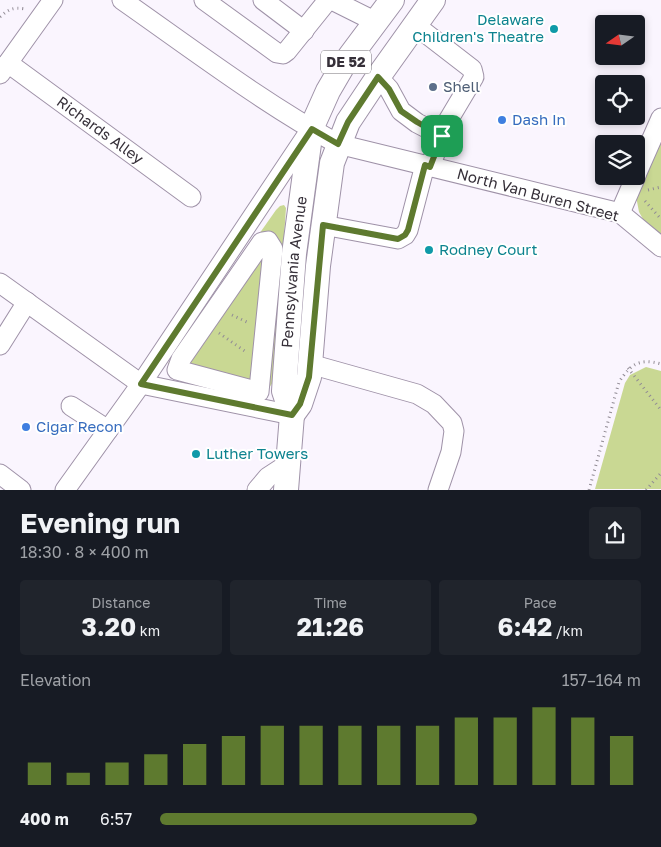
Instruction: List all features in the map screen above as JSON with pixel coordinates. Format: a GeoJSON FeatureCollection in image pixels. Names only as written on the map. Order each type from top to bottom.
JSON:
{"type":"FeatureCollection","features":[{"type":"Feature","properties":{"kind":"main road","name":"DE 52"},"geometry":{"type":"LineString","coordinates":[[312,129],[328,91],[342,67],[392,0]]}},
{"type":"Feature","properties":{"kind":"main road","name":"DE 52"},"geometry":{"type":"LineString","coordinates":[[338,144],[348,122],[433,0]]}},
{"type":"Feature","properties":{"kind":"main road","name":"Pennsylvania Avenue"},"geometry":{"type":"LineString","coordinates":[[286,490],[292,415],[284,391],[285,376],[294,254],[312,129]]}},
{"type":"Feature","properties":{"kind":"main road","name":"Pennsylvania Avenue"},"geometry":{"type":"LineString","coordinates":[[292,415],[300,404],[309,377],[323,225],[332,163],[338,144]]}},
{"type":"Feature","properties":{"kind":"street"},"geometry":{"type":"LineString","coordinates":[[4,68],[53,0]]}},
{"type":"Feature","properties":{"kind":"street","name":"North Van Buren Street"},"geometry":{"type":"LineString","coordinates":[[122,0],[312,129],[338,144],[620,213],[661,247]]}},
{"type":"Feature","properties":{"kind":"street"},"geometry":{"type":"LineString","coordinates":[[204,0],[277,53],[283,54],[330,0],[376,22]]}},
{"type":"Feature","properties":{"kind":"street"},"geometry":{"type":"LineString","coordinates":[[263,0],[304,31]]}},
{"type":"Feature","properties":{"kind":"street"},"geometry":{"type":"LineString","coordinates":[[323,225],[398,239],[405,235],[408,230],[427,166],[446,124],[474,77],[472,69],[415,25]]}},
{"type":"Feature","properties":{"kind":"street","name":"Richards Alley"},"geometry":{"type":"LineString","coordinates":[[4,68],[191,197]]}},
{"type":"Feature","properties":{"kind":"street"},"geometry":{"type":"LineString","coordinates":[[378,77],[389,89],[401,111],[442,136]]}},
{"type":"Feature","properties":{"kind":"street"},"geometry":{"type":"LineString","coordinates":[[645,154],[661,118]]}},
{"type":"Feature","properties":{"kind":"street"},"geometry":{"type":"LineString","coordinates":[[65,490],[141,384],[312,129]]}},
{"type":"Feature","properties":{"kind":"street"},"geometry":{"type":"LineString","coordinates":[[620,213],[632,185]]}},
{"type":"Feature","properties":{"kind":"street"},"geometry":{"type":"LineString","coordinates":[[268,241],[273,249],[260,332],[261,371],[259,392],[177,370],[181,359],[222,309],[262,242],[268,241]]}},
{"type":"Feature","properties":{"kind":"street"},"geometry":{"type":"LineString","coordinates":[[0,283],[141,384],[292,415]]}},
{"type":"Feature","properties":{"kind":"street"},"geometry":{"type":"LineString","coordinates":[[0,321],[23,299]]}},
{"type":"Feature","properties":{"kind":"street"},"geometry":{"type":"LineString","coordinates":[[0,345],[23,299]]}},
{"type":"Feature","properties":{"kind":"street"},"geometry":{"type":"LineString","coordinates":[[310,364],[417,394],[434,404],[452,423],[454,431],[451,452],[438,490]]}},
{"type":"Feature","properties":{"kind":"street"},"geometry":{"type":"LineString","coordinates":[[71,406],[108,430]]}},
{"type":"Feature","properties":{"kind":"street"},"geometry":{"type":"LineString","coordinates":[[257,490],[268,477],[288,464]]}},
{"type":"Feature","properties":{"kind":"street"},"geometry":{"type":"LineString","coordinates":[[0,474],[21,490]]}},
{"type":"Feature","properties":{"kind":"path"},"geometry":{"type":"LineString","coordinates":[[0,17],[10,8],[31,9]]}},
{"type":"Feature","properties":{"kind":"path"},"geometry":{"type":"LineString","coordinates":[[650,207],[661,219]]}},
{"type":"Feature","properties":{"kind":"path"},"geometry":{"type":"LineString","coordinates":[[260,332],[222,309],[217,332],[243,350],[261,371]]}},
{"type":"Feature","properties":{"kind":"path"},"geometry":{"type":"LineString","coordinates":[[243,350],[258,328],[260,332]]}},
{"type":"Feature","properties":{"kind":"path"},"geometry":{"type":"LineString","coordinates":[[589,490],[619,382],[628,368],[649,361],[661,364]]}},
{"type":"Feature","properties":{"kind":"path"},"geometry":{"type":"LineString","coordinates":[[628,368],[661,410]]}},
{"type":"Feature","properties":{"kind":"path"},"geometry":{"type":"LineString","coordinates":[[646,490],[661,473]]}},
{"type":"Feature","properties":{"kind":"green space"},"geometry":{"type":"Polygon","coordinates":[[[661,132],[661,235],[643,219],[639,212],[635,191],[638,185],[645,185],[645,168],[661,132]]]}},
{"type":"Feature","properties":{"kind":"green space"},"geometry":{"type":"Polygon","coordinates":[[[284,205],[286,208],[274,381],[265,393],[170,372],[168,364],[170,360],[276,210],[284,205]]]}},
{"type":"Feature","properties":{"kind":"green space"},"geometry":{"type":"Polygon","coordinates":[[[646,367],[661,371],[661,489],[595,489],[625,383],[630,375],[646,367]]]}},
{"type":"Feature","properties":{"kind":"place","name":"Delaware Children's Theatre"},"geometry":{"type":"Point","coordinates":[554,29]}},
{"type":"Feature","properties":{"kind":"place","name":"Shell"},"geometry":{"type":"Point","coordinates":[433,87]}},
{"type":"Feature","properties":{"kind":"place","name":"Dash In"},"geometry":{"type":"Point","coordinates":[502,120]}},
{"type":"Feature","properties":{"kind":"place","name":"Rodney Court"},"geometry":{"type":"Point","coordinates":[429,250]}},
{"type":"Feature","properties":{"kind":"place","name":"Cigar Recon"},"geometry":{"type":"Point","coordinates":[26,427]}},
{"type":"Feature","properties":{"kind":"place","name":"Luther Towers"},"geometry":{"type":"Point","coordinates":[196,454]}},
{"type":"Feature","properties":{"kind":"route"},"geometry":{"type":"LineString","coordinates":[[378,77],[389,89],[401,111],[442,136],[430,167],[425,165],[408,230],[405,235],[398,239],[389,238],[323,225],[309,377],[300,404],[292,415],[141,384],[312,129],[338,144],[348,122],[378,77]]}}]}
